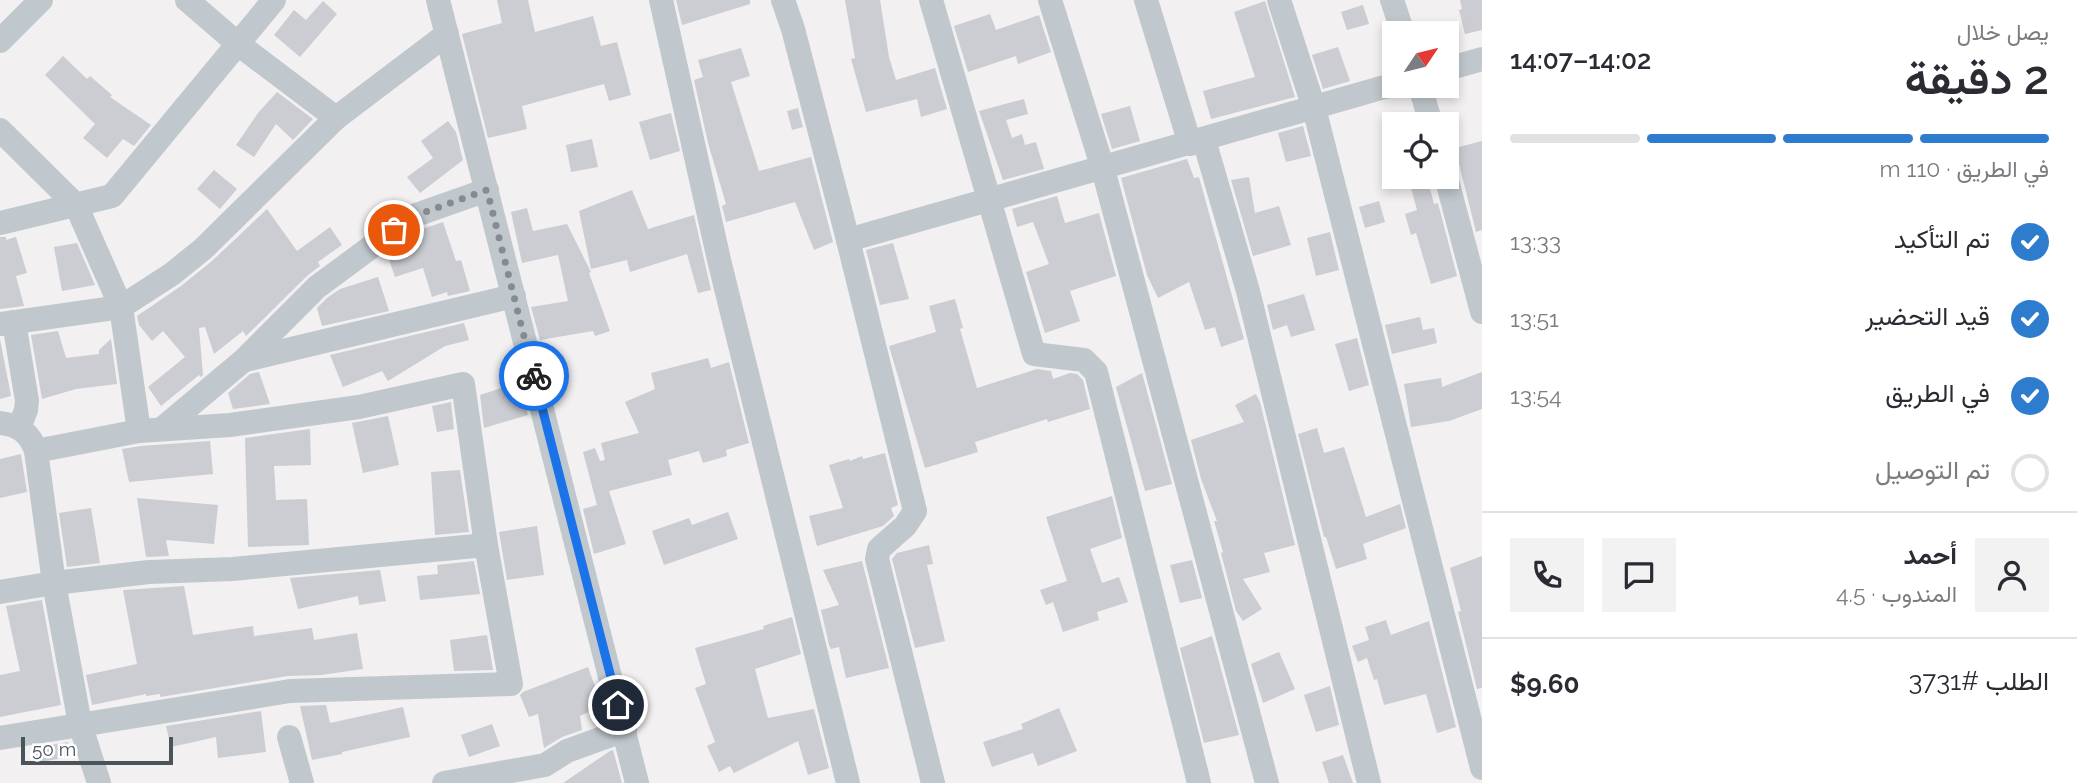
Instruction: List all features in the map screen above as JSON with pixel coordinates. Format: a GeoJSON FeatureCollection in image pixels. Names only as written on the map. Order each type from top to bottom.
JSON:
{"type":"FeatureCollection","features":[{"type":"Feature","properties":{"kind":"street"},"geometry":{"type":"LineString","coordinates":[[0,41],[41,0]]}},
{"type":"Feature","properties":{"kind":"street"},"geometry":{"type":"LineString","coordinates":[[187,0],[238,44],[336,118]]}},
{"type":"Feature","properties":{"kind":"street"},"geometry":{"type":"LineString","coordinates":[[1,217],[76,205],[112,196],[274,0]]}},
{"type":"Feature","properties":{"kind":"street"},"geometry":{"type":"LineString","coordinates":[[438,0],[637,783]]}},
{"type":"Feature","properties":{"kind":"street"},"geometry":{"type":"LineString","coordinates":[[661,0],[719,260],[848,783]]}},
{"type":"Feature","properties":{"kind":"street"},"geometry":{"type":"LineString","coordinates":[[783,0],[848,240],[915,511],[905,526],[879,549],[877,559],[933,783]]}},
{"type":"Feature","properties":{"kind":"street"},"geometry":{"type":"LineString","coordinates":[[932,0],[1034,354],[1083,360],[1096,372],[1199,783]]}},
{"type":"Feature","properties":{"kind":"street"},"geometry":{"type":"LineString","coordinates":[[1050,0],[1103,169],[1267,783]]}},
{"type":"Feature","properties":{"kind":"street"},"geometry":{"type":"LineString","coordinates":[[1146,0],[1248,291],[1370,783]]}},
{"type":"Feature","properties":{"kind":"street"},"geometry":{"type":"LineString","coordinates":[[1279,0],[1314,108],[1482,768]]}},
{"type":"Feature","properties":{"kind":"street"},"geometry":{"type":"LineString","coordinates":[[1392,0],[1399,21]]}},
{"type":"Feature","properties":{"kind":"street"},"geometry":{"type":"LineString","coordinates":[[99,783],[80,724],[54,583],[36,451],[27,434],[10,426],[26,410],[27,401],[7,323],[121,307],[172,274],[203,249],[336,118],[447,34]]}},
{"type":"Feature","properties":{"kind":"street"},"geometry":{"type":"LineString","coordinates":[[1460,65],[1482,59]]}},
{"type":"Feature","properties":{"kind":"street"},"geometry":{"type":"LineString","coordinates":[[848,240],[1382,88]]}},
{"type":"Feature","properties":{"kind":"street"},"geometry":{"type":"LineString","coordinates":[[0,130],[76,205],[121,307],[151,430]]}},
{"type":"Feature","properties":{"kind":"street"},"geometry":{"type":"LineString","coordinates":[[1451,189],[1473,240],[1482,312]]}},
{"type":"Feature","properties":{"kind":"street"},"geometry":{"type":"LineString","coordinates":[[151,430],[244,360],[317,287],[414,216],[487,190]]}},
{"type":"Feature","properties":{"kind":"street"},"geometry":{"type":"LineString","coordinates":[[244,360],[514,296]]}},
{"type":"Feature","properties":{"kind":"street"},"geometry":{"type":"LineString","coordinates":[[0,738],[290,691],[511,684],[486,545],[463,384],[359,407],[230,425],[151,430],[36,451]]}},
{"type":"Feature","properties":{"kind":"street"},"geometry":{"type":"LineString","coordinates":[[0,592],[149,572],[233,569],[486,545]]}},
{"type":"Feature","properties":{"kind":"street"},"geometry":{"type":"LineString","coordinates":[[445,783],[545,765],[567,751],[625,730]]}},
{"type":"Feature","properties":{"kind":"street"},"geometry":{"type":"LineString","coordinates":[[289,737],[302,783]]}},
{"type":"Feature","properties":{"kind":"building"},"geometry":{"type":"Polygon","coordinates":[[[497,0],[528,0],[535,32],[593,16],[601,46],[617,42],[631,95],[609,101],[604,84],[522,106],[527,129],[488,138],[462,34],[502,23],[497,0]]]}},
{"type":"Feature","properties":{"kind":"building"},"geometry":{"type":"Polygon","coordinates":[[[676,0],[750,0],[750,4],[682,25],[676,0]]]}},
{"type":"Feature","properties":{"kind":"building"},"geometry":{"type":"Polygon","coordinates":[[[845,0],[880,0],[889,57],[896,80],[935,68],[947,109],[921,117],[917,99],[866,112],[851,59],[855,58],[845,0]]]}},
{"type":"Feature","properties":{"kind":"building"},"geometry":{"type":"Polygon","coordinates":[[[1460,0],[1482,0],[1482,30],[1465,34],[1459,10],[1462,9],[1460,0]]]}},
{"type":"Feature","properties":{"kind":"building"},"geometry":{"type":"Polygon","coordinates":[[[323,1],[337,14],[300,57],[274,35],[294,10],[306,20],[323,1]]]}},
{"type":"Feature","properties":{"kind":"building"},"geometry":{"type":"Polygon","coordinates":[[[1265,1],[1295,97],[1211,119],[1203,91],[1255,77],[1234,12],[1265,1]]]}},
{"type":"Feature","properties":{"kind":"building"},"geometry":{"type":"Polygon","coordinates":[[[1363,5],[1369,24],[1347,30],[1341,12],[1363,5]]]}},
{"type":"Feature","properties":{"kind":"building"},"geometry":{"type":"Polygon","coordinates":[[[990,14],[996,30],[1039,15],[1051,52],[1018,64],[1016,56],[968,72],[954,26],[990,14]]]}},
{"type":"Feature","properties":{"kind":"building"},"geometry":{"type":"Polygon","coordinates":[[[1338,47],[1350,81],[1323,89],[1312,55],[1338,47]]]}},
{"type":"Feature","properties":{"kind":"building"},"geometry":{"type":"Polygon","coordinates":[[[741,48],[750,76],[731,82],[759,171],[811,157],[833,242],[814,250],[795,202],[726,222],[722,206],[726,204],[708,143],[694,80],[703,77],[698,60],[741,48]]]}},
{"type":"Feature","properties":{"kind":"building"},"geometry":{"type":"Polygon","coordinates":[[[63,56],[87,79],[90,76],[112,95],[110,97],[151,125],[134,146],[123,139],[107,158],[83,138],[95,124],[45,75],[63,56]]]}},
{"type":"Feature","properties":{"kind":"building"},"geometry":{"type":"Polygon","coordinates":[[[277,92],[313,119],[293,140],[276,124],[254,157],[236,145],[258,113],[277,92]]]}},
{"type":"Feature","properties":{"kind":"building"},"geometry":{"type":"Polygon","coordinates":[[[1024,99],[1028,114],[1006,120],[1012,138],[1022,134],[1025,145],[1036,142],[1044,169],[1003,180],[979,111],[1024,99]]]}},
{"type":"Feature","properties":{"kind":"building"},"geometry":{"type":"Polygon","coordinates":[[[1130,106],[1140,141],[1112,149],[1101,114],[1130,106]]]}},
{"type":"Feature","properties":{"kind":"building"},"geometry":{"type":"Polygon","coordinates":[[[798,108],[803,127],[792,130],[787,111],[798,108]]]}},
{"type":"Feature","properties":{"kind":"building"},"geometry":{"type":"Polygon","coordinates":[[[671,113],[680,151],[650,160],[639,122],[671,113]]]}},
{"type":"Feature","properties":{"kind":"building"},"geometry":{"type":"Polygon","coordinates":[[[448,121],[456,132],[463,160],[420,193],[407,177],[433,158],[421,141],[448,121]]]}},
{"type":"Feature","properties":{"kind":"building"},"geometry":{"type":"Polygon","coordinates":[[[1303,126],[1311,156],[1286,162],[1278,133],[1303,126]]]}},
{"type":"Feature","properties":{"kind":"building"},"geometry":{"type":"Polygon","coordinates":[[[592,139],[598,167],[571,172],[566,145],[592,139]]]}},
{"type":"Feature","properties":{"kind":"building"},"geometry":{"type":"Polygon","coordinates":[[[1482,141],[1482,230],[1476,232],[1459,164],[1459,147],[1482,141]]]}},
{"type":"Feature","properties":{"kind":"building"},"geometry":{"type":"Polygon","coordinates":[[[1187,159],[1194,178],[1199,177],[1244,339],[1221,347],[1215,327],[1205,330],[1189,282],[1158,298],[1147,275],[1121,178],[1187,159]]]}},
{"type":"Feature","properties":{"kind":"building"},"geometry":{"type":"Polygon","coordinates":[[[214,170],[237,189],[220,209],[197,189],[214,170]]]}},
{"type":"Feature","properties":{"kind":"building"},"geometry":{"type":"Polygon","coordinates":[[[1249,177],[1255,213],[1279,206],[1291,245],[1253,256],[1231,180],[1249,177]]]}},
{"type":"Feature","properties":{"kind":"building"},"geometry":{"type":"Polygon","coordinates":[[[1411,189],[1430,189],[1434,204],[1438,203],[1457,276],[1431,284],[1416,233],[1411,235],[1405,214],[1417,210],[1411,189]]]}},
{"type":"Feature","properties":{"kind":"building"},"geometry":{"type":"Polygon","coordinates":[[[632,190],[648,229],[694,215],[711,290],[698,293],[687,254],[630,272],[627,260],[591,269],[579,211],[632,190]]]}},
{"type":"Feature","properties":{"kind":"building"},"geometry":{"type":"Polygon","coordinates":[[[1057,196],[1065,223],[1099,213],[1116,276],[1070,291],[1080,321],[1045,333],[1026,272],[1049,264],[1033,222],[1017,227],[1012,209],[1057,196]]]}},
{"type":"Feature","properties":{"kind":"building"},"geometry":{"type":"Polygon","coordinates":[[[1379,201],[1385,222],[1365,228],[1359,207],[1379,201]]]}},
{"type":"Feature","properties":{"kind":"building"},"geometry":{"type":"Polygon","coordinates":[[[527,208],[533,231],[567,224],[591,272],[589,273],[610,331],[595,336],[593,331],[540,340],[531,307],[568,301],[558,255],[522,263],[511,212],[527,208]]]}},
{"type":"Feature","properties":{"kind":"building"},"geometry":{"type":"Polygon","coordinates":[[[267,209],[297,251],[330,227],[342,245],[318,262],[320,266],[246,336],[243,331],[214,354],[205,327],[199,328],[203,375],[199,375],[161,406],[148,387],[185,357],[163,331],[152,341],[139,325],[137,316],[212,261],[267,209]]]}},
{"type":"Feature","properties":{"kind":"building"},"geometry":{"type":"Polygon","coordinates":[[[443,222],[456,261],[461,260],[470,291],[448,296],[447,292],[432,297],[423,268],[395,277],[387,254],[400,244],[412,240],[411,236],[419,230],[443,222]]]}},
{"type":"Feature","properties":{"kind":"building"},"geometry":{"type":"Polygon","coordinates":[[[1330,232],[1339,270],[1316,276],[1307,238],[1330,232]]]}},
{"type":"Feature","properties":{"kind":"building"},"geometry":{"type":"Polygon","coordinates":[[[0,237],[6,237],[6,240],[16,237],[27,273],[16,276],[24,306],[0,309],[0,237]]]}},
{"type":"Feature","properties":{"kind":"building"},"geometry":{"type":"Polygon","coordinates":[[[77,243],[95,285],[62,291],[54,247],[77,243]]]}},
{"type":"Feature","properties":{"kind":"building"},"geometry":{"type":"Polygon","coordinates":[[[893,243],[909,299],[880,305],[866,250],[893,243]]]}},
{"type":"Feature","properties":{"kind":"building"},"geometry":{"type":"Polygon","coordinates":[[[378,277],[389,311],[322,326],[317,308],[327,298],[340,289],[378,277]]]}},
{"type":"Feature","properties":{"kind":"building"},"geometry":{"type":"Polygon","coordinates":[[[1304,294],[1315,330],[1291,337],[1287,325],[1273,330],[1267,305],[1304,294]]]}},
{"type":"Feature","properties":{"kind":"building"},"geometry":{"type":"Polygon","coordinates":[[[955,299],[963,328],[960,329],[977,388],[1037,369],[1051,371],[1053,379],[1070,373],[1077,374],[1083,380],[1090,409],[1048,422],[1047,419],[975,442],[978,452],[925,468],[889,346],[936,332],[929,306],[955,299]]]}},
{"type":"Feature","properties":{"kind":"building"},"geometry":{"type":"Polygon","coordinates":[[[1420,317],[1423,330],[1434,328],[1437,343],[1392,354],[1385,325],[1420,317]]]}},
{"type":"Feature","properties":{"kind":"building"},"geometry":{"type":"Polygon","coordinates":[[[464,323],[469,340],[445,346],[388,381],[382,371],[343,387],[330,355],[464,323]]]}},
{"type":"Feature","properties":{"kind":"building"},"geometry":{"type":"Polygon","coordinates":[[[58,331],[66,358],[99,354],[99,350],[111,339],[117,384],[76,389],[42,399],[31,335],[58,331]]]}},
{"type":"Feature","properties":{"kind":"building"},"geometry":{"type":"Polygon","coordinates":[[[1357,338],[1369,385],[1349,391],[1335,344],[1357,338]]]}},
{"type":"Feature","properties":{"kind":"building"},"geometry":{"type":"Polygon","coordinates":[[[0,339],[11,396],[0,399],[0,339]]]}},
{"type":"Feature","properties":{"kind":"building"},"geometry":{"type":"Polygon","coordinates":[[[708,358],[711,368],[729,362],[749,443],[726,450],[727,456],[703,463],[699,451],[668,460],[672,475],[609,491],[626,544],[594,554],[583,509],[597,505],[583,452],[595,448],[600,461],[605,460],[601,443],[639,433],[625,402],[655,389],[651,373],[708,358]]]}},
{"type":"Feature","properties":{"kind":"building"},"geometry":{"type":"Polygon","coordinates":[[[259,372],[270,404],[233,409],[228,393],[250,374],[259,372]]]}},
{"type":"Feature","properties":{"kind":"building"},"geometry":{"type":"Polygon","coordinates":[[[1482,372],[1482,409],[1449,421],[1411,427],[1404,384],[1441,378],[1442,387],[1482,372]]]}},
{"type":"Feature","properties":{"kind":"building"},"geometry":{"type":"Polygon","coordinates":[[[1142,373],[1172,484],[1145,491],[1116,387],[1142,373]]]}},
{"type":"Feature","properties":{"kind":"building"},"geometry":{"type":"Polygon","coordinates":[[[520,382],[528,415],[484,428],[480,395],[520,382]]]}},
{"type":"Feature","properties":{"kind":"building"},"geometry":{"type":"Polygon","coordinates":[[[1256,394],[1295,545],[1264,553],[1270,572],[1243,579],[1262,609],[1243,621],[1236,611],[1214,521],[1217,521],[1201,479],[1191,440],[1244,422],[1235,405],[1256,394]]]}},
{"type":"Feature","properties":{"kind":"building"},"geometry":{"type":"Polygon","coordinates":[[[451,402],[454,429],[437,432],[432,406],[451,402]]]}},
{"type":"Feature","properties":{"kind":"building"},"geometry":{"type":"Polygon","coordinates":[[[388,416],[399,465],[363,473],[352,423],[388,416]]]}},
{"type":"Feature","properties":{"kind":"building"},"geometry":{"type":"Polygon","coordinates":[[[1317,428],[1324,453],[1344,447],[1366,517],[1400,504],[1406,528],[1363,544],[1367,559],[1336,569],[1324,537],[1298,434],[1317,428]]]}},
{"type":"Feature","properties":{"kind":"building"},"geometry":{"type":"Polygon","coordinates":[[[310,429],[311,465],[274,466],[276,500],[307,499],[309,545],[248,547],[245,438],[310,429]]]}},
{"type":"Feature","properties":{"kind":"building"},"geometry":{"type":"Polygon","coordinates":[[[210,441],[213,474],[129,482],[122,449],[210,441]]]}},
{"type":"Feature","properties":{"kind":"building"},"geometry":{"type":"Polygon","coordinates":[[[885,453],[898,505],[891,508],[894,516],[883,526],[817,546],[809,516],[843,508],[829,465],[885,453]]]}},
{"type":"Feature","properties":{"kind":"building"},"geometry":{"type":"Polygon","coordinates":[[[21,454],[27,492],[0,498],[0,459],[21,454]]]}},
{"type":"Feature","properties":{"kind":"building"},"geometry":{"type":"Polygon","coordinates":[[[460,470],[469,532],[435,535],[431,472],[460,470]]]}},
{"type":"Feature","properties":{"kind":"building"},"geometry":{"type":"Polygon","coordinates":[[[1112,496],[1122,538],[1090,549],[1102,583],[1119,577],[1128,602],[1097,612],[1099,620],[1063,632],[1053,602],[1046,605],[1040,590],[1067,581],[1046,517],[1112,496]]]}},
{"type":"Feature","properties":{"kind":"building"},"geometry":{"type":"Polygon","coordinates":[[[137,498],[218,505],[214,544],[166,540],[169,556],[146,557],[137,498]]]}},
{"type":"Feature","properties":{"kind":"building"},"geometry":{"type":"Polygon","coordinates":[[[91,508],[100,563],[67,567],[59,513],[91,508]]]}},
{"type":"Feature","properties":{"kind":"building"},"geometry":{"type":"Polygon","coordinates":[[[728,512],[738,539],[664,565],[652,531],[689,518],[692,525],[728,512]]]}},
{"type":"Feature","properties":{"kind":"building"},"geometry":{"type":"Polygon","coordinates":[[[537,526],[544,575],[507,580],[499,532],[537,526]]]}},
{"type":"Feature","properties":{"kind":"building"},"geometry":{"type":"Polygon","coordinates":[[[929,545],[933,564],[927,565],[945,641],[915,648],[892,559],[897,553],[929,545]]]}},
{"type":"Feature","properties":{"kind":"building"},"geometry":{"type":"Polygon","coordinates":[[[1482,556],[1482,688],[1477,689],[1450,568],[1482,556]]]}},
{"type":"Feature","properties":{"kind":"building"},"geometry":{"type":"Polygon","coordinates":[[[1192,560],[1202,598],[1180,603],[1170,565],[1192,560]]]}},
{"type":"Feature","properties":{"kind":"building"},"geometry":{"type":"Polygon","coordinates":[[[474,561],[480,594],[420,600],[417,576],[438,574],[437,565],[474,561]]]}},
{"type":"Feature","properties":{"kind":"building"},"geometry":{"type":"Polygon","coordinates":[[[862,561],[889,668],[846,678],[839,647],[831,649],[829,645],[821,610],[839,605],[823,570],[862,561]]]}},
{"type":"Feature","properties":{"kind":"building"},"geometry":{"type":"Polygon","coordinates":[[[380,570],[386,601],[359,605],[358,596],[298,609],[290,578],[380,570]]]}},
{"type":"Feature","properties":{"kind":"building"},"geometry":{"type":"Polygon","coordinates":[[[184,586],[193,635],[253,626],[254,636],[312,628],[314,640],[357,633],[363,669],[288,676],[160,697],[160,694],[146,694],[92,705],[86,675],[137,664],[123,590],[184,586]]]}},
{"type":"Feature","properties":{"kind":"building"},"geometry":{"type":"Polygon","coordinates":[[[42,600],[61,705],[0,717],[0,675],[20,671],[6,606],[42,600]]]}},
{"type":"Feature","properties":{"kind":"building"},"geometry":{"type":"Polygon","coordinates":[[[792,617],[801,654],[755,669],[768,718],[814,709],[829,768],[808,775],[798,741],[734,773],[730,766],[719,772],[707,746],[715,742],[695,688],[706,684],[695,648],[764,629],[763,626],[792,617]]]}},
{"type":"Feature","properties":{"kind":"building"},"geometry":{"type":"Polygon","coordinates":[[[1386,620],[1391,635],[1429,621],[1456,727],[1437,733],[1426,694],[1384,705],[1377,679],[1374,680],[1367,658],[1358,662],[1352,646],[1369,640],[1365,627],[1386,620]]]}},
{"type":"Feature","properties":{"kind":"building"},"geometry":{"type":"Polygon","coordinates":[[[487,635],[493,670],[454,671],[450,640],[487,635]]]}},
{"type":"Feature","properties":{"kind":"building"},"geometry":{"type":"Polygon","coordinates":[[[1212,636],[1239,735],[1204,743],[1180,648],[1212,636]]]}},
{"type":"Feature","properties":{"kind":"building"},"geometry":{"type":"Polygon","coordinates":[[[1279,652],[1295,689],[1263,703],[1251,664],[1279,652]]]}},
{"type":"Feature","properties":{"kind":"building"},"geometry":{"type":"Polygon","coordinates":[[[588,667],[602,706],[580,716],[582,730],[562,737],[544,748],[538,714],[529,717],[520,695],[588,667]]]}},
{"type":"Feature","properties":{"kind":"building"},"geometry":{"type":"Polygon","coordinates":[[[1330,686],[1339,725],[1316,732],[1304,695],[1330,686]]]}},
{"type":"Feature","properties":{"kind":"building"},"geometry":{"type":"Polygon","coordinates":[[[326,705],[330,723],[403,707],[410,737],[312,760],[300,706],[326,705]]]}},
{"type":"Feature","properties":{"kind":"building"},"geometry":{"type":"Polygon","coordinates":[[[1059,708],[1077,751],[1038,766],[1033,753],[992,767],[983,742],[1023,729],[1021,724],[1059,708]]]}},
{"type":"Feature","properties":{"kind":"building"},"geometry":{"type":"Polygon","coordinates":[[[261,711],[266,752],[218,758],[216,737],[171,747],[166,726],[261,711]]]}},
{"type":"Feature","properties":{"kind":"building"},"geometry":{"type":"Polygon","coordinates":[[[492,724],[500,746],[469,757],[461,735],[492,724]]]}},
{"type":"Feature","properties":{"kind":"building"},"geometry":{"type":"Polygon","coordinates":[[[68,742],[70,757],[34,763],[31,748],[68,742]]]}},
{"type":"Feature","properties":{"kind":"building"},"geometry":{"type":"Polygon","coordinates":[[[613,750],[622,783],[563,783],[610,751],[613,750]]]}},
{"type":"Feature","properties":{"kind":"building"},"geometry":{"type":"Polygon","coordinates":[[[1343,755],[1353,783],[1329,783],[1322,762],[1343,755]]]}},
{"type":"Feature","properties":{"kind":"way so far"},"geometry":{"type":"LineString","coordinates":[[394,230],[414,216],[487,190],[534,376]]}},
{"type":"Feature","properties":{"kind":"route"},"geometry":{"type":"LineString","coordinates":[[534,376],[618,705]]}}]}
